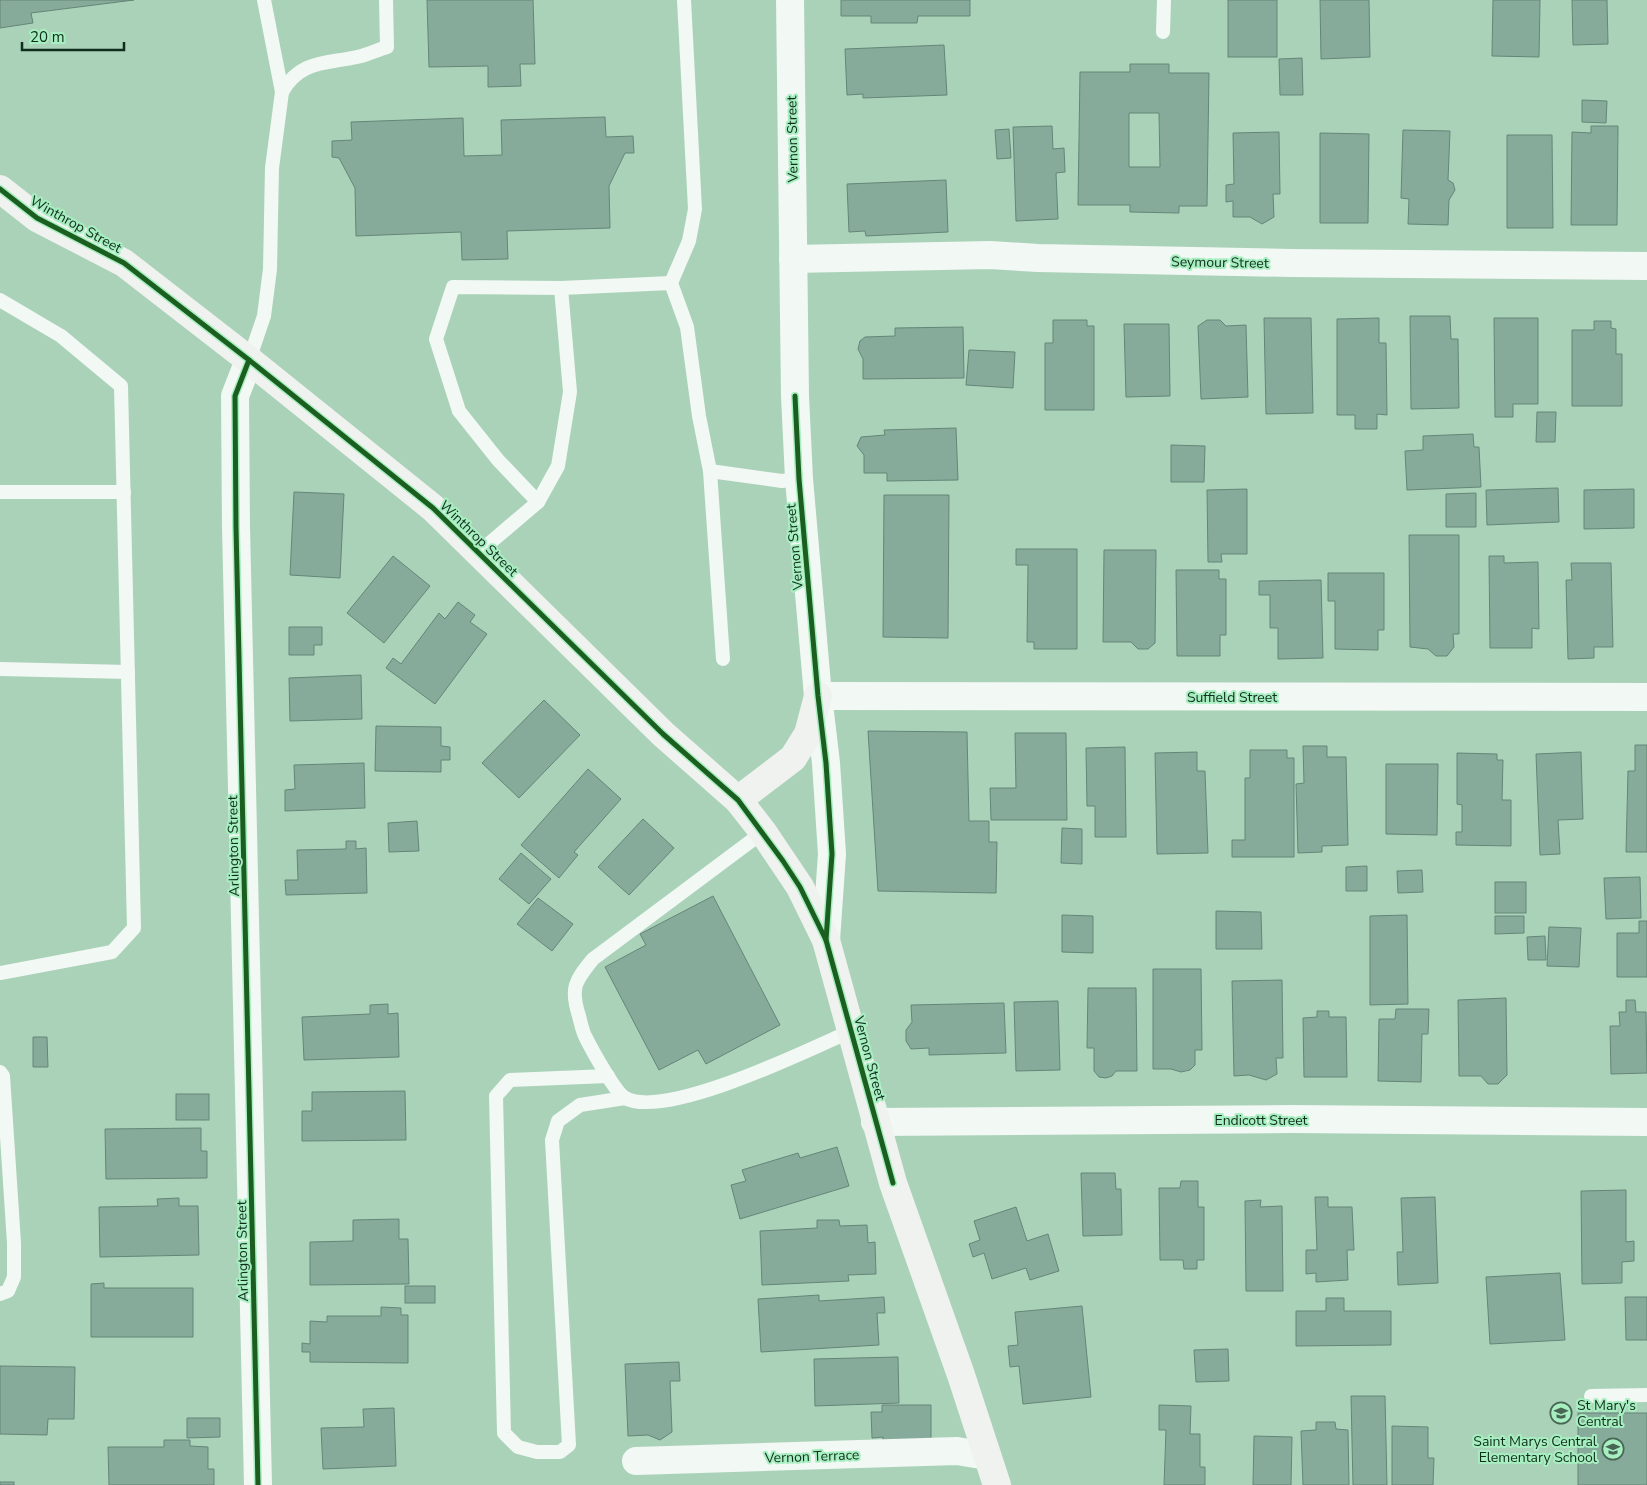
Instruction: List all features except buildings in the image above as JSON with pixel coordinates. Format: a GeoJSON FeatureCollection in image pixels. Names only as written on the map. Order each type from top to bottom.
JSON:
{"type":"FeatureCollection","features":[{"type":"Feature","properties":{"kind":"main road","name":"Winthrop Street"},"geometry":{"type":"LineString","coordinates":[[0,189],[36,218],[124,263],[249,360],[433,508],[664,734],[738,800],[763,832],[800,887],[826,940]]}},
{"type":"Feature","properties":{"kind":"main road"},"geometry":{"type":"LineString","coordinates":[[738,800],[793,758],[808,734],[818,696]]}},
{"type":"Feature","properties":{"kind":"main road","name":"Vernon Street"},"geometry":{"type":"LineString","coordinates":[[826,940],[893,1183],[961,1375],[997,1485]]}},
{"type":"Feature","properties":{"kind":"street","name":"Vernon Street"},"geometry":{"type":"LineString","coordinates":[[790,0],[793,259],[799,478],[818,696],[826,763],[832,854],[826,940]]}},
{"type":"Feature","properties":{"kind":"street"},"geometry":{"type":"LineString","coordinates":[[0,203],[36,218]]}},
{"type":"Feature","properties":{"kind":"street","name":"Seymour Street"},"geometry":{"type":"LineString","coordinates":[[793,259],[990,255],[1038,258],[1264,262],[1647,266]]}},
{"type":"Feature","properties":{"kind":"street","name":"Arlington Street"},"geometry":{"type":"LineString","coordinates":[[249,360],[235,396],[258,1485]]}},
{"type":"Feature","properties":{"kind":"street","name":"Suffield Street"},"geometry":{"type":"LineString","coordinates":[[818,696],[1647,697]]}},
{"type":"Feature","properties":{"kind":"street","name":"Endicott Street"},"geometry":{"type":"LineString","coordinates":[[875,1122],[1293,1119],[1647,1122]]}},
{"type":"Feature","properties":{"kind":"street","name":"Vernon Terrace"},"geometry":{"type":"LineString","coordinates":[[636,1462],[957,1451],[987,1456]]}},
{"type":"Feature","properties":{"kind":"lane"},"geometry":{"type":"LineString","coordinates":[[249,360],[265,307],[270,269],[273,160],[282,92],[264,0]]}},
{"type":"Feature","properties":{"kind":"lane"},"geometry":{"type":"LineString","coordinates":[[282,92],[292,78],[311,64],[358,57],[387,47],[386,0]]}},
{"type":"Feature","properties":{"kind":"lane"},"geometry":{"type":"LineString","coordinates":[[684,0],[694,209],[689,241],[671,283],[687,327],[699,416],[710,471],[723,658]]}},
{"type":"Feature","properties":{"kind":"lane"},"geometry":{"type":"LineString","coordinates":[[1163,32],[1164,0]]}},
{"type":"Feature","properties":{"kind":"lane"},"geometry":{"type":"LineString","coordinates":[[538,502],[498,460],[459,411],[436,338],[453,287],[561,288],[671,283]]}},
{"type":"Feature","properties":{"kind":"lane"},"geometry":{"type":"LineString","coordinates":[[478,553],[538,502],[558,466],[570,392],[561,288]]}},
{"type":"Feature","properties":{"kind":"lane"},"geometry":{"type":"LineString","coordinates":[[0,300],[61,336],[121,386],[134,928],[112,952],[0,974]]}},
{"type":"Feature","properties":{"kind":"lane"},"geometry":{"type":"LineString","coordinates":[[710,471],[782,480],[799,478]]}},
{"type":"Feature","properties":{"kind":"lane"},"geometry":{"type":"LineString","coordinates":[[0,492],[124,492]]}},
{"type":"Feature","properties":{"kind":"lane"},"geometry":{"type":"LineString","coordinates":[[0,669],[128,672]]}},
{"type":"Feature","properties":{"kind":"lane"},"geometry":{"type":"LineString","coordinates":[[625,1098],[608,1076],[584,1036],[573,996],[578,977],[593,959],[763,832]]}},
{"type":"Feature","properties":{"kind":"lane"},"geometry":{"type":"LineString","coordinates":[[608,1076],[510,1080],[496,1096],[504,1433],[518,1448],[537,1452],[560,1452],[569,1445],[552,1140],[558,1121],[580,1105],[625,1098],[647,1102],[689,1097],[785,1060],[851,1031]]}},
{"type":"Feature","properties":{"kind":"lane"},"geometry":{"type":"LineString","coordinates":[[0,1072],[3,1076],[14,1243],[14,1277],[8,1291],[0,1294]]}},
{"type":"Feature","properties":{"kind":"lane"},"geometry":{"type":"LineString","coordinates":[[1591,1396],[1647,1395]]}},
{"type":"Feature","properties":{"kind":"cycle path"},"geometry":{"type":"LineString","coordinates":[[0,189],[37,218],[124,263],[249,360],[433,508],[663,734],[738,800],[800,887],[826,940],[893,1183]]}},
{"type":"Feature","properties":{"kind":"cycle path"},"geometry":{"type":"LineString","coordinates":[[249,360],[235,396],[236,527],[258,1485]]}},
{"type":"Feature","properties":{"kind":"cycle path"},"geometry":{"type":"LineString","coordinates":[[795,396],[799,479],[818,696],[826,763],[832,854],[826,940]]}},
{"type":"Feature","properties":{"kind":"place","name":"St Mary's Central"},"geometry":{"type":"Point","coordinates":[1561,1413]}},
{"type":"Feature","properties":{"kind":"place","name":"Saint Marys Central Elementary School"},"geometry":{"type":"Point","coordinates":[1613,1449]}}]}
